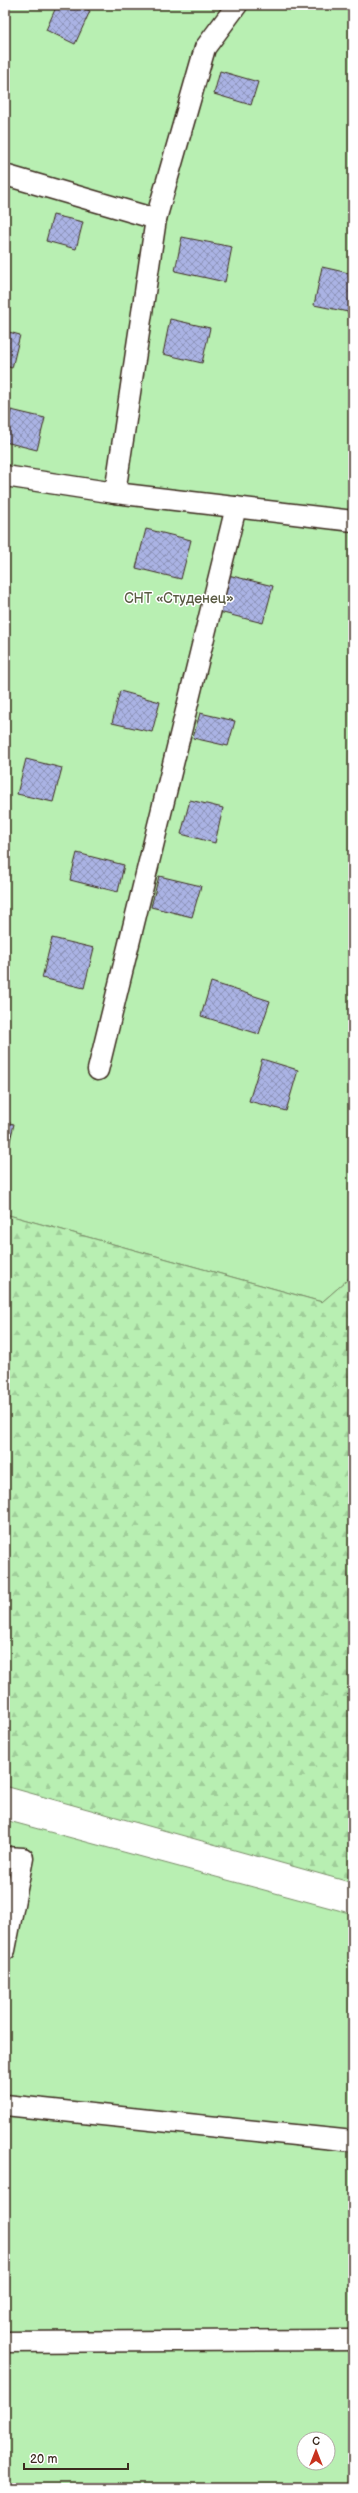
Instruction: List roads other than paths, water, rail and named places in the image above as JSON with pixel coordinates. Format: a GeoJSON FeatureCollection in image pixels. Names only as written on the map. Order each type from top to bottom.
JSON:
{"type":"FeatureCollection","features":[{"type":"Feature","properties":{"kind":"lane"},"geometry":{"type":"LineString","coordinates":[[115,493],[156,219],[205,48],[237,5]]}},
{"type":"Feature","properties":{"kind":"lane"},"geometry":{"type":"LineString","coordinates":[[5,175],[156,219]]}},
{"type":"Feature","properties":{"kind":"lane"},"geometry":{"type":"LineString","coordinates":[[5,476],[115,493],[353,521]]}},
{"type":"Feature","properties":{"kind":"lane"},"geometry":{"type":"LineString","coordinates":[[98,1070],[236,507]]}},
{"type":"Feature","properties":{"kind":"lane"},"geometry":{"type":"LineString","coordinates":[[5,1857],[23,1858],[5,1950]]}},
{"type":"Feature","properties":{"kind":"lane"},"geometry":{"type":"LineString","coordinates":[[5,2105],[353,2141]]}},
{"type":"Feature","properties":{"kind":"lane"},"geometry":{"type":"LineString","coordinates":[[5,2342],[353,2340]]}},
{"type":"Feature","properties":{"kind":"park label","name":"СНТ «Студенец»"},"geometry":{"type":"Point","coordinates":[179,598]}}]}
